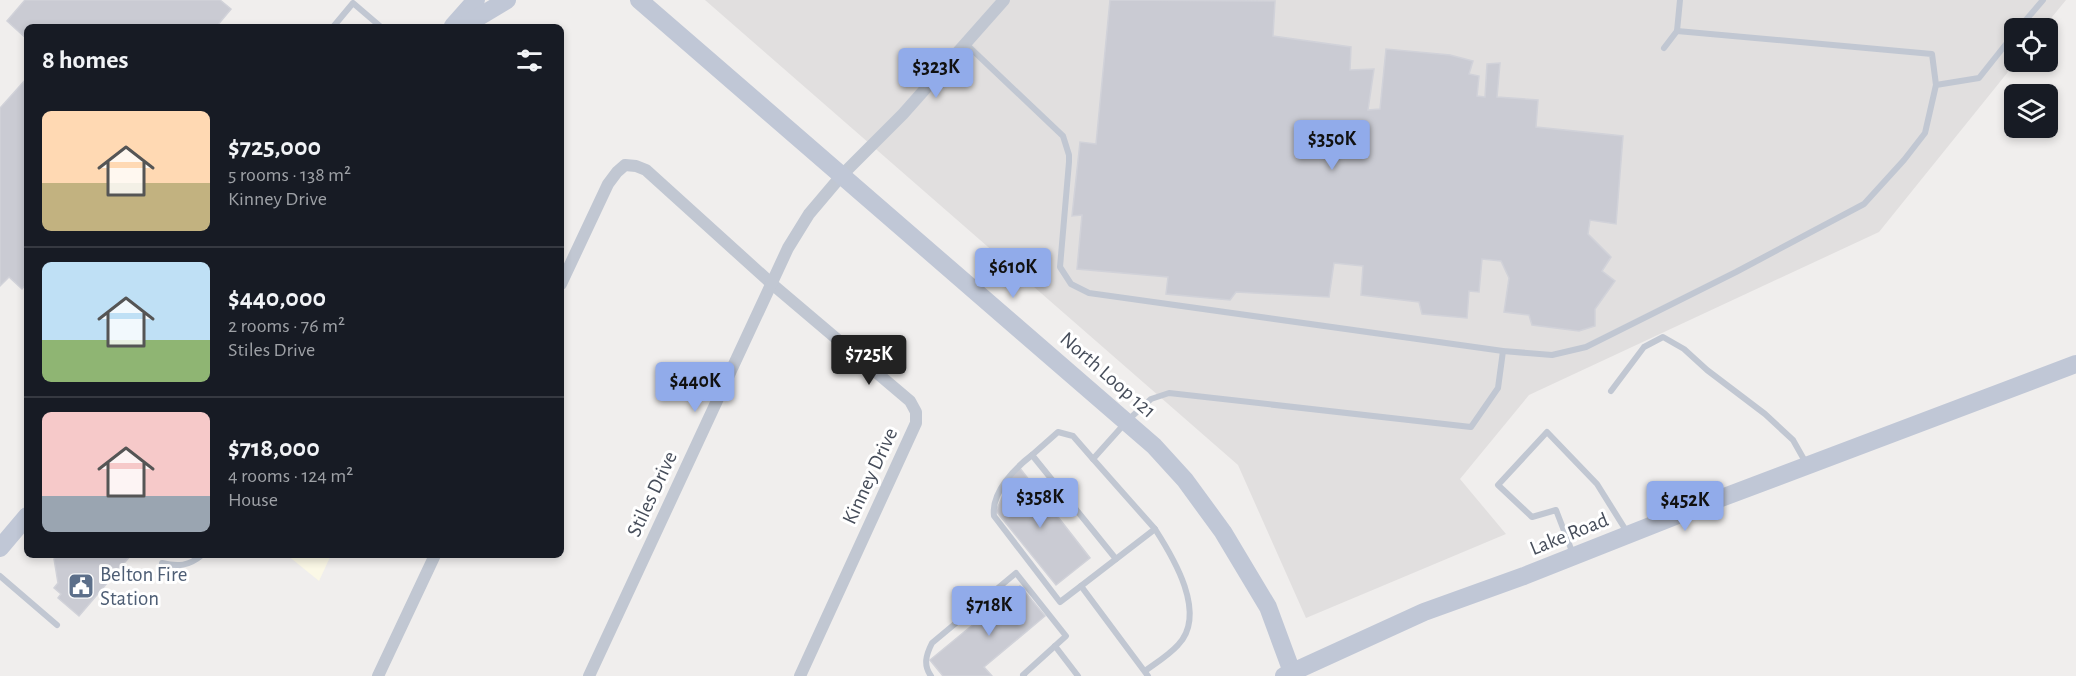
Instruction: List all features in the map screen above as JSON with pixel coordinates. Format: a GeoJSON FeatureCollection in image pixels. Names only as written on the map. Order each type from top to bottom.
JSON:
{"type":"FeatureCollection","features":[{"type":"Feature","properties":{"kind":"main road"},"geometry":{"type":"LineString","coordinates":[[455,24],[468,10],[507,0]]}},
{"type":"Feature","properties":{"kind":"main road","name":"North Loop 121"},"geometry":{"type":"LineString","coordinates":[[639,0],[1154,446],[1185,480],[1223,532],[1268,607],[1290,675]]}},
{"type":"Feature","properties":{"kind":"main road","name":"Lake Road"},"geometry":{"type":"LineString","coordinates":[[1290,675],[1424,612],[2076,364]]}},
{"type":"Feature","properties":{"kind":"main road"},"geometry":{"type":"LineString","coordinates":[[0,548],[24,520]]}},
{"type":"Feature","properties":{"kind":"street","name":"Stiles Drive"},"geometry":{"type":"LineString","coordinates":[[590,676],[788,248],[809,214],[842,175],[903,114],[1004,0]]}},
{"type":"Feature","properties":{"kind":"street","name":"Kinney Drive"},"geometry":{"type":"LineString","coordinates":[[564,278],[608,184],[626,165],[636,166],[646,170],[772,284],[910,401],[917,418],[800,676]]}},
{"type":"Feature","properties":{"kind":"street"},"geometry":{"type":"LineString","coordinates":[[378,676],[434,558]]}},
{"type":"Feature","properties":{"kind":"lane"},"geometry":{"type":"LineString","coordinates":[[1664,48],[1677,31],[1680,0]]}},
{"type":"Feature","properties":{"kind":"lane"},"geometry":{"type":"LineString","coordinates":[[2028,18],[2043,0]]}},
{"type":"Feature","properties":{"kind":"lane"},"geometry":{"type":"LineString","coordinates":[[335,24],[351,2],[377,24]]}},
{"type":"Feature","properties":{"kind":"lane"},"geometry":{"type":"LineString","coordinates":[[965,43],[1063,136],[1069,162],[1060,267],[1071,284],[1089,293],[1503,351],[1552,354],[1586,347],[1736,272],[1864,204],[1925,133],[1936,85],[1932,54],[1677,31]]}},
{"type":"Feature","properties":{"kind":"lane"},"geometry":{"type":"LineString","coordinates":[[1936,85],[1979,78],[2004,47]]}},
{"type":"Feature","properties":{"kind":"lane"},"geometry":{"type":"LineString","coordinates":[[1611,390],[1644,347],[1663,337],[1684,349],[1764,414],[1793,440],[1807,466]]}},
{"type":"Feature","properties":{"kind":"lane"},"geometry":{"type":"LineString","coordinates":[[1093,459],[1127,421],[1151,399],[1169,393],[1471,427],[1498,388],[1503,351]]}},
{"type":"Feature","properties":{"kind":"lane"},"geometry":{"type":"LineString","coordinates":[[1081,586],[1147,674],[1179,644],[1190,614],[1186,590],[1173,556],[1155,529],[1073,436],[1058,432],[1014,469],[1004,484],[994,507],[994,516],[1060,602],[1155,529]]}},
{"type":"Feature","properties":{"kind":"lane"},"geometry":{"type":"LineString","coordinates":[[1574,556],[1556,510],[1532,516],[1498,485],[1547,432],[1597,484],[1628,535]]}},
{"type":"Feature","properties":{"kind":"lane"},"geometry":{"type":"LineString","coordinates":[[1032,455],[1116,559]]}},
{"type":"Feature","properties":{"kind":"lane"},"geometry":{"type":"LineString","coordinates":[[162,564],[177,567],[197,558]]}},
{"type":"Feature","properties":{"kind":"lane"},"geometry":{"type":"LineString","coordinates":[[931,676],[925,664],[932,643],[1016,573],[1066,636],[1024,676]]}},
{"type":"Feature","properties":{"kind":"lane"},"geometry":{"type":"LineString","coordinates":[[0,576],[57,625]]}},
{"type":"Feature","properties":{"kind":"lane"},"geometry":{"type":"LineString","coordinates":[[1055,646],[1078,676]]}},
{"type":"Feature","properties":{"kind":"shaded area"},"geometry":{"type":"Polygon","coordinates":[[[705,0],[2066,0],[2051,18],[2004,18],[2004,72],[2008,72],[1879,232],[1529,395],[1460,479],[1506,534],[1306,618],[1238,465],[705,0]]]}},
{"type":"Feature","properties":{"kind":"shaded area"},"geometry":{"type":"Polygon","coordinates":[[[291,558],[330,558],[319,581],[291,558]]]}},
{"type":"Feature","properties":{"kind":"building"},"geometry":{"type":"Polygon","coordinates":[[[25,0],[220,0],[231,9],[218,24],[24,24],[24,36],[7,21],[25,0]]]}},
{"type":"Feature","properties":{"kind":"building"},"geometry":{"type":"Polygon","coordinates":[[[1110,0],[1275,1],[1273,36],[1351,47],[1350,70],[1374,69],[1368,110],[1380,109],[1386,49],[1450,55],[1473,61],[1469,74],[1479,76],[1477,96],[1485,97],[1487,64],[1500,63],[1497,97],[1538,100],[1536,127],[1623,136],[1616,224],[1590,220],[1588,234],[1611,257],[1602,271],[1615,281],[1595,309],[1595,326],[1579,331],[1532,325],[1529,315],[1504,312],[1509,278],[1501,261],[1482,259],[1479,292],[1469,291],[1467,318],[1422,314],[1419,302],[1361,295],[1363,266],[1334,263],[1329,297],[1236,292],[1230,300],[1166,294],[1168,277],[1077,269],[1082,215],[1072,216],[1080,142],[1096,144],[1110,0]]]}},
{"type":"Feature","properties":{"kind":"building"},"geometry":{"type":"Polygon","coordinates":[[[24,81],[24,287],[22,289],[9,277],[0,286],[0,108],[24,81]]]}},
{"type":"Feature","properties":{"kind":"building"},"geometry":{"type":"Polygon","coordinates":[[[1019,467],[1090,558],[1056,585],[996,511],[1014,471],[1019,467]]]}},
{"type":"Feature","properties":{"kind":"building","name":"Belton Fire Station"},"geometry":{"type":"Polygon","coordinates":[[[128,558],[79,616],[58,598],[61,594],[54,588],[58,583],[54,559],[128,558]]]}},
{"type":"Feature","properties":{"kind":"building"},"geometry":{"type":"Polygon","coordinates":[[[1020,586],[1045,616],[984,667],[992,676],[943,676],[930,660],[1020,586]]]}},
{"type":"Feature","properties":{"kind":"place","name":"Belton Fire Station"},"geometry":{"type":"Point","coordinates":[81,586]}}]}
